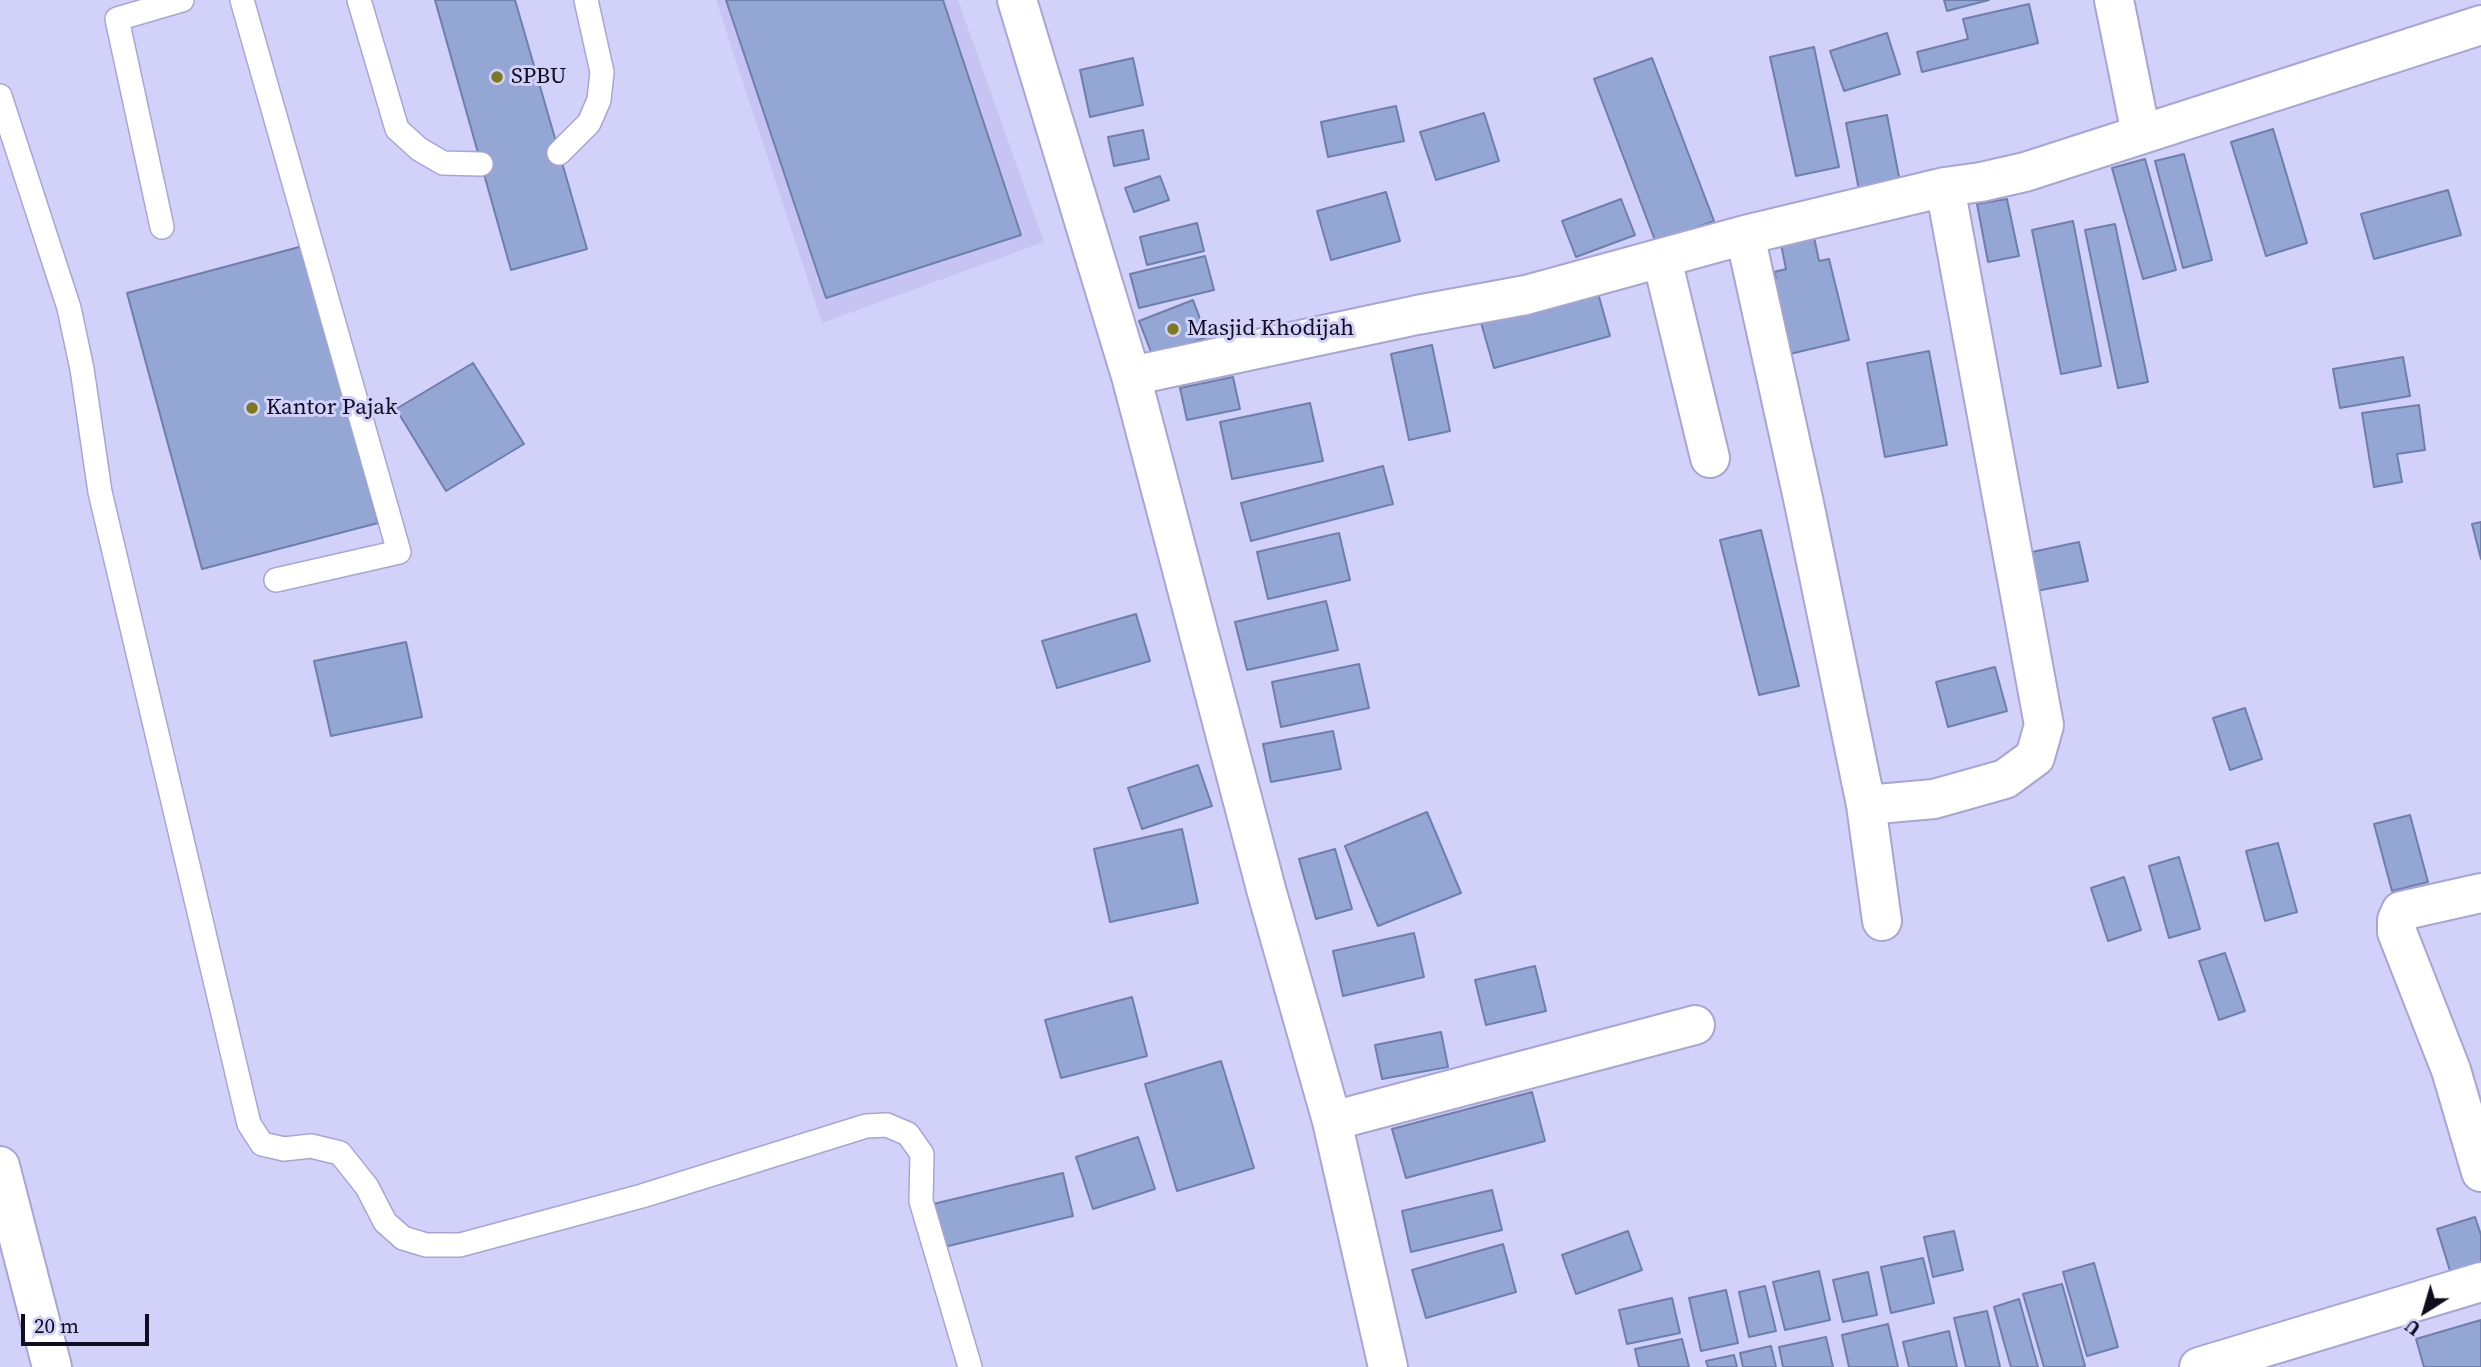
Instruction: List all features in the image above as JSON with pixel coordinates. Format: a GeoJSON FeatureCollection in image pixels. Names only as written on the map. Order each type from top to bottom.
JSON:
{"type":"FeatureCollection","features":[{"type":"Feature","properties":{"kind":"street"},"geometry":{"type":"LineString","coordinates":[[1017,0],[1131,376],[1266,889],[1332,1121],[1388,1367]]}},
{"type":"Feature","properties":{"kind":"street"},"geometry":{"type":"LineString","coordinates":[[2114,0],[2141,134]]}},
{"type":"Feature","properties":{"kind":"street"},"geometry":{"type":"LineString","coordinates":[[1131,376],[1417,315],[1526,295],[1745,235],[1945,187],[2025,172],[2480,30]]}},
{"type":"Feature","properties":{"kind":"street"},"geometry":{"type":"LineString","coordinates":[[1866,805],[1934,799],[2005,779],[2035,757],[2044,725],[1945,187]]}},
{"type":"Feature","properties":{"kind":"street"},"geometry":{"type":"LineString","coordinates":[[1745,235],[1866,805],[1882,921]]}},
{"type":"Feature","properties":{"kind":"street"},"geometry":{"type":"LineString","coordinates":[[1662,259],[1710,458]]}},
{"type":"Feature","properties":{"kind":"street"},"geometry":{"type":"LineString","coordinates":[[2481,893],[2401,911],[2397,920],[2398,932],[2451,1070],[2481,1172]]}},
{"type":"Feature","properties":{"kind":"street"},"geometry":{"type":"LineString","coordinates":[[1332,1121],[1695,1025]]}},
{"type":"Feature","properties":{"kind":"street"},"geometry":{"type":"LineString","coordinates":[[0,1166],[52,1367]]}},
{"type":"Feature","properties":{"kind":"street"},"geometry":{"type":"LineString","coordinates":[[2199,1367],[2481,1282]]}},
{"type":"Feature","properties":{"kind":"lane"},"geometry":{"type":"LineString","coordinates":[[162,227],[117,19],[182,0]]}},
{"type":"Feature","properties":{"kind":"lane"},"geometry":{"type":"LineString","coordinates":[[242,0],[399,552],[276,580]]}},
{"type":"Feature","properties":{"kind":"lane"},"geometry":{"type":"LineString","coordinates":[[359,0],[397,129],[419,149],[443,163],[481,164]]}},
{"type":"Feature","properties":{"kind":"lane"},"geometry":{"type":"LineString","coordinates":[[559,153],[589,122],[599,100],[602,72],[586,0]]}},
{"type":"Feature","properties":{"kind":"lane"},"geometry":{"type":"LineString","coordinates":[[0,96],[69,308],[82,369],[100,492],[249,1124],[262,1144],[284,1149],[311,1146],[340,1153],[368,1186],[386,1222],[403,1238],[426,1245],[460,1245],[642,1196],[866,1126],[887,1125],[908,1134],[922,1154],[921,1201],[970,1367]]}},
{"type":"Feature","properties":{"kind":"shaded area"},"geometry":{"type":"Polygon","coordinates":[[[716,0],[958,0],[1044,242],[822,323],[716,0]]]}},
{"type":"Feature","properties":{"kind":"building","name":"SPBU"},"geometry":{"type":"Polygon","coordinates":[[[435,0],[515,0],[587,249],[511,270],[435,0]]]}},
{"type":"Feature","properties":{"kind":"building"},"geometry":{"type":"Polygon","coordinates":[[[726,0],[943,0],[1021,235],[826,298],[726,0]]]}},
{"type":"Feature","properties":{"kind":"building"},"geometry":{"type":"Polygon","coordinates":[[[1944,0],[1989,0],[1947,11],[1944,0]]]}},
{"type":"Feature","properties":{"kind":"building"},"geometry":{"type":"Polygon","coordinates":[[[2029,4],[2038,43],[1922,72],[1917,52],[1968,39],[1963,19],[2029,4]]]}},
{"type":"Feature","properties":{"kind":"building"},"geometry":{"type":"Polygon","coordinates":[[[1887,33],[1900,74],[1844,91],[1830,51],[1887,33]]]}},
{"type":"Feature","properties":{"kind":"building"},"geometry":{"type":"Polygon","coordinates":[[[1814,47],[1839,167],[1796,176],[1770,57],[1814,47]]]}},
{"type":"Feature","properties":{"kind":"building"},"geometry":{"type":"Polygon","coordinates":[[[1133,58],[1143,105],[1090,117],[1080,70],[1133,58]]]}},
{"type":"Feature","properties":{"kind":"building"},"geometry":{"type":"Polygon","coordinates":[[[1652,58],[1714,221],[1656,243],[1594,79],[1652,58]]]}},
{"type":"Feature","properties":{"kind":"building"},"geometry":{"type":"Polygon","coordinates":[[[1396,106],[1404,141],[1328,157],[1321,122],[1396,106]]]}},
{"type":"Feature","properties":{"kind":"building"},"geometry":{"type":"Polygon","coordinates":[[[1484,113],[1499,161],[1436,180],[1420,132],[1484,113]]]}},
{"type":"Feature","properties":{"kind":"building"},"geometry":{"type":"Polygon","coordinates":[[[1887,115],[1901,187],[1860,195],[1846,123],[1887,115]]]}},
{"type":"Feature","properties":{"kind":"building"},"geometry":{"type":"Polygon","coordinates":[[[2273,129],[2307,243],[2266,256],[2231,142],[2273,129]]]}},
{"type":"Feature","properties":{"kind":"building"},"geometry":{"type":"Polygon","coordinates":[[[1143,130],[1149,159],[1114,166],[1108,137],[1143,130]]]}},
{"type":"Feature","properties":{"kind":"building"},"geometry":{"type":"Polygon","coordinates":[[[2184,154],[2212,260],[2183,268],[2155,161],[2184,154]]]}},
{"type":"Feature","properties":{"kind":"building"},"geometry":{"type":"Polygon","coordinates":[[[2145,159],[2176,270],[2143,279],[2112,168],[2145,159]]]}},
{"type":"Feature","properties":{"kind":"building"},"geometry":{"type":"Polygon","coordinates":[[[1160,176],[1169,200],[1134,212],[1125,188],[1160,176]]]}},
{"type":"Feature","properties":{"kind":"building"},"geometry":{"type":"Polygon","coordinates":[[[2448,190],[2461,235],[2374,259],[2361,214],[2448,190]]]}},
{"type":"Feature","properties":{"kind":"building"},"geometry":{"type":"Polygon","coordinates":[[[1386,192],[1400,241],[1331,260],[1317,211],[1386,192]]]}},
{"type":"Feature","properties":{"kind":"building"},"geometry":{"type":"Polygon","coordinates":[[[1621,199],[1635,235],[1576,257],[1562,221],[1621,199]]]}},
{"type":"Feature","properties":{"kind":"building"},"geometry":{"type":"Polygon","coordinates":[[[2007,199],[2019,256],[1988,262],[1977,204],[2007,199]]]}},
{"type":"Feature","properties":{"kind":"building"},"geometry":{"type":"Polygon","coordinates":[[[2073,221],[2101,366],[2061,374],[2032,230],[2073,221]]]}},
{"type":"Feature","properties":{"kind":"building"},"geometry":{"type":"Polygon","coordinates":[[[1197,223],[1204,251],[1147,265],[1140,237],[1197,223]]]}},
{"type":"Feature","properties":{"kind":"building"},"geometry":{"type":"Polygon","coordinates":[[[2115,224],[2148,382],[2118,388],[2085,230],[2115,224]]]}},
{"type":"Feature","properties":{"kind":"building"},"geometry":{"type":"Polygon","coordinates":[[[1814,237],[1819,261],[1829,259],[1849,340],[1777,357],[1759,281],[1776,278],[1774,272],[1786,269],[1781,244],[1814,237]]]}},
{"type":"Feature","properties":{"kind":"building","name":"Kantor Pajak"},"geometry":{"type":"Polygon","coordinates":[[[303,246],[378,523],[202,569],[127,293],[303,246]]]}},
{"type":"Feature","properties":{"kind":"building"},"geometry":{"type":"Polygon","coordinates":[[[1205,256],[1214,290],[1139,308],[1130,274],[1205,256]]]}},
{"type":"Feature","properties":{"kind":"building"},"geometry":{"type":"Polygon","coordinates":[[[1596,286],[1610,336],[1494,368],[1480,319],[1596,286]]]}},
{"type":"Feature","properties":{"kind":"building","name":"Masjid Khodijah"},"geometry":{"type":"Polygon","coordinates":[[[1193,300],[1207,337],[1153,357],[1139,321],[1193,300]]]}},
{"type":"Feature","properties":{"kind":"building"},"geometry":{"type":"Polygon","coordinates":[[[1432,345],[1450,431],[1409,440],[1391,354],[1432,345]]]}},
{"type":"Feature","properties":{"kind":"building"},"geometry":{"type":"Polygon","coordinates":[[[1929,351],[1947,445],[1885,457],[1867,363],[1929,351]]]}},
{"type":"Feature","properties":{"kind":"building"},"geometry":{"type":"Polygon","coordinates":[[[2403,357],[2410,396],[2340,408],[2333,369],[2403,357]]]}},
{"type":"Feature","properties":{"kind":"building","name":"Kantor Pajak"},"geometry":{"type":"Polygon","coordinates":[[[473,363],[524,444],[446,491],[396,409],[473,363]]]}},
{"type":"Feature","properties":{"kind":"building"},"geometry":{"type":"Polygon","coordinates":[[[1233,377],[1240,409],[1187,420],[1180,388],[1233,377]]]}},
{"type":"Feature","properties":{"kind":"building"},"geometry":{"type":"Polygon","coordinates":[[[1310,403],[1323,461],[1232,479],[1220,422],[1310,403]]]}},
{"type":"Feature","properties":{"kind":"building"},"geometry":{"type":"Polygon","coordinates":[[[2419,405],[2425,450],[2397,454],[2402,482],[2374,487],[2362,413],[2419,405]]]}},
{"type":"Feature","properties":{"kind":"building"},"geometry":{"type":"Polygon","coordinates":[[[1383,466],[1393,504],[1251,541],[1241,503],[1383,466]]]}},
{"type":"Feature","properties":{"kind":"building"},"geometry":{"type":"Polygon","coordinates":[[[2481,522],[2481,559],[2472,524],[2481,522]]]}},
{"type":"Feature","properties":{"kind":"building"},"geometry":{"type":"Polygon","coordinates":[[[1761,530],[1799,686],[1759,695],[1720,540],[1761,530]]]}},
{"type":"Feature","properties":{"kind":"building"},"geometry":{"type":"Polygon","coordinates":[[[1339,533],[1350,580],[1268,599],[1257,552],[1339,533]]]}},
{"type":"Feature","properties":{"kind":"building"},"geometry":{"type":"Polygon","coordinates":[[[2079,542],[2088,581],[2026,593],[2018,555],[2079,542]]]}},
{"type":"Feature","properties":{"kind":"building"},"geometry":{"type":"Polygon","coordinates":[[[1326,601],[1338,650],[1247,670],[1235,622],[1326,601]]]}},
{"type":"Feature","properties":{"kind":"building"},"geometry":{"type":"Polygon","coordinates":[[[1136,614],[1150,661],[1057,688],[1042,641],[1136,614]]]}},
{"type":"Feature","properties":{"kind":"building"},"geometry":{"type":"Polygon","coordinates":[[[406,642],[422,717],[331,736],[314,661],[406,642]]]}},
{"type":"Feature","properties":{"kind":"building"},"geometry":{"type":"Polygon","coordinates":[[[1359,664],[1369,708],[1281,727],[1272,682],[1359,664]]]}},
{"type":"Feature","properties":{"kind":"building"},"geometry":{"type":"Polygon","coordinates":[[[1995,667],[2007,711],[1948,727],[1936,682],[1995,667]]]}},
{"type":"Feature","properties":{"kind":"building"},"geometry":{"type":"Polygon","coordinates":[[[2245,708],[2262,759],[2230,770],[2213,718],[2245,708]]]}},
{"type":"Feature","properties":{"kind":"building"},"geometry":{"type":"Polygon","coordinates":[[[1333,731],[1341,769],[1271,782],[1263,744],[1333,731]]]}},
{"type":"Feature","properties":{"kind":"building"},"geometry":{"type":"Polygon","coordinates":[[[1198,765],[1212,806],[1142,829],[1128,788],[1198,765]]]}},
{"type":"Feature","properties":{"kind":"building"},"geometry":{"type":"Polygon","coordinates":[[[1427,812],[1461,893],[1378,926],[1345,846],[1427,812]]]}},
{"type":"Feature","properties":{"kind":"building"},"geometry":{"type":"Polygon","coordinates":[[[2410,815],[2428,882],[2392,891],[2374,824],[2410,815]]]}},
{"type":"Feature","properties":{"kind":"building"},"geometry":{"type":"Polygon","coordinates":[[[1182,829],[1198,903],[1110,922],[1094,849],[1182,829]]]}},
{"type":"Feature","properties":{"kind":"building"},"geometry":{"type":"Polygon","coordinates":[[[2278,843],[2297,912],[2265,921],[2246,851],[2278,843]]]}},
{"type":"Feature","properties":{"kind":"building"},"geometry":{"type":"Polygon","coordinates":[[[1335,849],[1352,909],[1316,919],[1299,859],[1335,849]]]}},
{"type":"Feature","properties":{"kind":"building"},"geometry":{"type":"Polygon","coordinates":[[[2179,857],[2200,929],[2169,938],[2149,866],[2179,857]]]}},
{"type":"Feature","properties":{"kind":"building"},"geometry":{"type":"Polygon","coordinates":[[[2124,877],[2141,930],[2108,941],[2091,888],[2124,877]]]}},
{"type":"Feature","properties":{"kind":"building"},"geometry":{"type":"Polygon","coordinates":[[[1414,933],[1424,977],[1343,996],[1333,951],[1414,933]]]}},
{"type":"Feature","properties":{"kind":"building"},"geometry":{"type":"Polygon","coordinates":[[[2225,953],[2245,1011],[2219,1020],[2199,961],[2225,953]]]}},
{"type":"Feature","properties":{"kind":"building"},"geometry":{"type":"Polygon","coordinates":[[[1535,966],[1546,1011],[1486,1025],[1475,980],[1535,966]]]}},
{"type":"Feature","properties":{"kind":"building"},"geometry":{"type":"Polygon","coordinates":[[[1132,997],[1147,1056],[1061,1078],[1045,1020],[1132,997]]]}},
{"type":"Feature","properties":{"kind":"building"},"geometry":{"type":"Polygon","coordinates":[[[1441,1032],[1448,1067],[1382,1079],[1375,1045],[1441,1032]]]}},
{"type":"Feature","properties":{"kind":"building"},"geometry":{"type":"Polygon","coordinates":[[[1221,1061],[1254,1168],[1177,1191],[1145,1084],[1221,1061]]]}},
{"type":"Feature","properties":{"kind":"building"},"geometry":{"type":"Polygon","coordinates":[[[1532,1092],[1545,1141],[1406,1178],[1392,1129],[1532,1092]]]}},
{"type":"Feature","properties":{"kind":"building"},"geometry":{"type":"Polygon","coordinates":[[[1138,1137],[1155,1189],[1093,1209],[1076,1157],[1138,1137]]]}},
{"type":"Feature","properties":{"kind":"building"},"geometry":{"type":"Polygon","coordinates":[[[1063,1173],[1073,1216],[940,1248],[929,1205],[1063,1173]]]}},
{"type":"Feature","properties":{"kind":"building"},"geometry":{"type":"Polygon","coordinates":[[[1492,1190],[1502,1230],[1411,1252],[1402,1211],[1492,1190]]]}},
{"type":"Feature","properties":{"kind":"building"},"geometry":{"type":"Polygon","coordinates":[[[2475,1217],[2481,1235],[2481,1267],[2452,1277],[2437,1229],[2475,1217]]]}},
{"type":"Feature","properties":{"kind":"building"},"geometry":{"type":"Polygon","coordinates":[[[1628,1231],[1642,1270],[1576,1294],[1562,1255],[1628,1231]]]}},
{"type":"Feature","properties":{"kind":"building"},"geometry":{"type":"Polygon","coordinates":[[[1954,1231],[1963,1270],[1933,1277],[1924,1237],[1954,1231]]]}},
{"type":"Feature","properties":{"kind":"building"},"geometry":{"type":"Polygon","coordinates":[[[1503,1244],[1516,1292],[1426,1318],[1412,1270],[1503,1244]]]}},
{"type":"Feature","properties":{"kind":"building"},"geometry":{"type":"Polygon","coordinates":[[[1923,1258],[1934,1303],[1891,1313],[1881,1267],[1923,1258]]]}},
{"type":"Feature","properties":{"kind":"building"},"geometry":{"type":"Polygon","coordinates":[[[2094,1263],[2118,1347],[2087,1356],[2063,1272],[2094,1263]]]}},
{"type":"Feature","properties":{"kind":"building"},"geometry":{"type":"Polygon","coordinates":[[[1819,1271],[1830,1320],[1785,1330],[1773,1282],[1819,1271]]]}},
{"type":"Feature","properties":{"kind":"building"},"geometry":{"type":"Polygon","coordinates":[[[1868,1272],[1877,1315],[1843,1322],[1833,1280],[1868,1272]]]}},
{"type":"Feature","properties":{"kind":"building"},"geometry":{"type":"Polygon","coordinates":[[[2062,1284],[2085,1366],[2082,1367],[2044,1367],[2023,1294],[2062,1284]]]}},
{"type":"Feature","properties":{"kind":"building"},"geometry":{"type":"Polygon","coordinates":[[[1765,1286],[1776,1331],[1749,1337],[1739,1292],[1765,1286]]]}},
{"type":"Feature","properties":{"kind":"building"},"geometry":{"type":"Polygon","coordinates":[[[1726,1290],[1738,1343],[1701,1351],[1689,1298],[1726,1290]]]}},
{"type":"Feature","properties":{"kind":"building"},"geometry":{"type":"Polygon","coordinates":[[[1672,1298],[1680,1333],[1627,1344],[1619,1310],[1672,1298]]]}},
{"type":"Feature","properties":{"kind":"building"},"geometry":{"type":"Polygon","coordinates":[[[2019,1299],[2038,1367],[2011,1367],[1994,1307],[2019,1299]]]}},
{"type":"Feature","properties":{"kind":"building"},"geometry":{"type":"Polygon","coordinates":[[[1987,1311],[2000,1367],[1966,1367],[1954,1318],[1987,1311]]]}},
{"type":"Feature","properties":{"kind":"building"},"geometry":{"type":"Polygon","coordinates":[[[2481,1320],[2481,1367],[2424,1367],[2416,1339],[2481,1320]]]}},
{"type":"Feature","properties":{"kind":"building"},"geometry":{"type":"Polygon","coordinates":[[[1888,1324],[1898,1367],[1849,1367],[1842,1335],[1888,1324]]]}},
{"type":"Feature","properties":{"kind":"building"},"geometry":{"type":"Polygon","coordinates":[[[1949,1331],[1957,1367],[1909,1367],[1903,1342],[1949,1331]]]}},
{"type":"Feature","properties":{"kind":"building"},"geometry":{"type":"Polygon","coordinates":[[[1826,1337],[1833,1367],[1783,1367],[1779,1347],[1826,1337]]]}},
{"type":"Feature","properties":{"kind":"building"},"geometry":{"type":"Polygon","coordinates":[[[1682,1339],[1689,1367],[1639,1367],[1635,1349],[1682,1339]]]}},
{"type":"Feature","properties":{"kind":"building"},"geometry":{"type":"Polygon","coordinates":[[[1771,1346],[1776,1367],[1743,1367],[1740,1353],[1771,1346]]]}},
{"type":"Feature","properties":{"kind":"building"},"geometry":{"type":"Polygon","coordinates":[[[1734,1355],[1737,1367],[1708,1367],[1706,1361],[1734,1355]]]}},
{"type":"Feature","properties":{"kind":"place","name":"SPBU"},"geometry":{"type":"Point","coordinates":[497,77]}},
{"type":"Feature","properties":{"kind":"place","name":"Masjid Khodijah"},"geometry":{"type":"Point","coordinates":[1173,329]}},
{"type":"Feature","properties":{"kind":"place","name":"Kantor Pajak"},"geometry":{"type":"Point","coordinates":[252,408]}}]}
